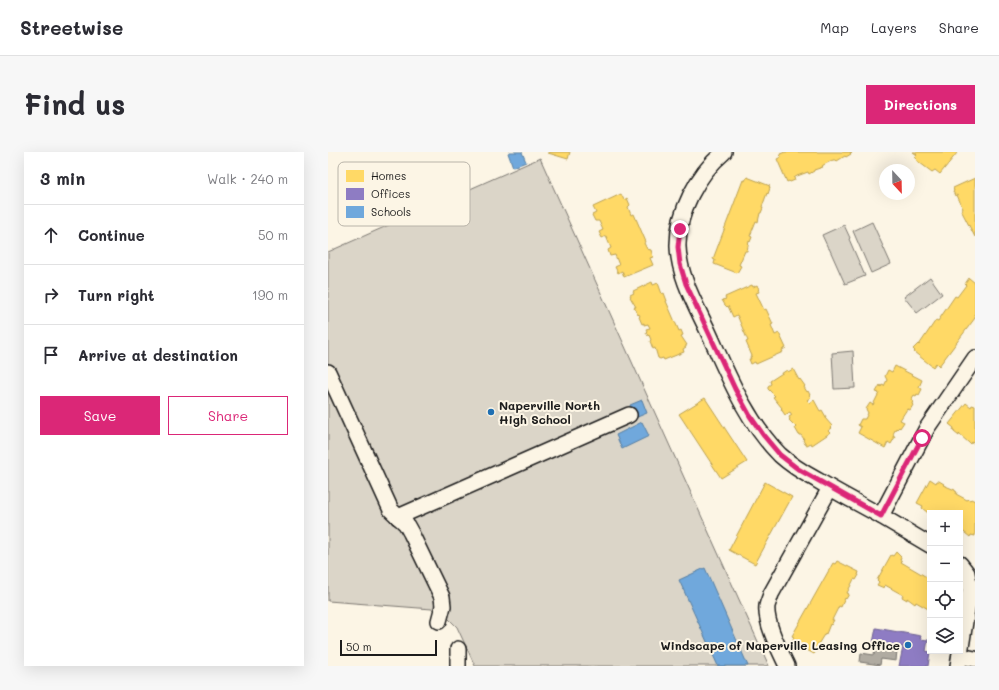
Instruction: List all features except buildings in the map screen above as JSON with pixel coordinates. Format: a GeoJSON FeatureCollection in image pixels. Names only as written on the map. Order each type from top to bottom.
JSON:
{"type":"FeatureCollection","features":[{"type":"Feature","properties":{"kind":"street"},"geometry":{"type":"LineString","coordinates":[[724,152],[707,168],[691,193],[684,212],[678,247],[680,264],[686,284],[735,389],[750,416],[780,455],[798,469],[927,543]]}},
{"type":"Feature","properties":{"kind":"street"},"geometry":{"type":"LineString","coordinates":[[881,516],[927,428],[973,364]]}},
{"type":"Feature","properties":{"kind":"street"},"geometry":{"type":"LineString","coordinates":[[328,372],[391,510],[406,524],[442,597],[443,606],[439,621]]}},
{"type":"Feature","properties":{"kind":"street"},"geometry":{"type":"LineString","coordinates":[[398,517],[629,415]]}},
{"type":"Feature","properties":{"kind":"street"},"geometry":{"type":"LineString","coordinates":[[787,666],[775,641],[768,618],[767,606],[771,594],[830,488]]}},
{"type":"Feature","properties":{"kind":"street"},"geometry":{"type":"LineString","coordinates":[[963,568],[967,573],[970,590],[959,661],[975,659]]}},
{"type":"Feature","properties":{"kind":"street"},"geometry":{"type":"LineString","coordinates":[[458,648],[458,666]]}},
{"type":"Feature","properties":{"kind":"shaded area","name":"Naperville North High School"},"geometry":{"type":"Polygon","coordinates":[[[540,158],[769,666],[475,666],[457,627],[446,616],[432,609],[328,601],[328,252],[387,226],[470,226],[470,189],[540,158]]]}},
{"type":"Feature","properties":{"kind":"shaded area"},"geometry":{"type":"Polygon","coordinates":[[[872,222],[891,264],[871,273],[853,231],[872,222]]]}},
{"type":"Feature","properties":{"kind":"shaded area"},"geometry":{"type":"Polygon","coordinates":[[[844,225],[865,276],[845,284],[822,235],[844,225]]]}},
{"type":"Feature","properties":{"kind":"shaded area"},"geometry":{"type":"Polygon","coordinates":[[[930,277],[942,294],[917,313],[904,297],[930,277]]]}},
{"type":"Feature","properties":{"kind":"shaded area"},"geometry":{"type":"Polygon","coordinates":[[[853,351],[855,388],[834,389],[832,353],[853,351]]]}},
{"type":"Feature","properties":{"kind":"shaded area"},"geometry":{"type":"Polygon","coordinates":[[[875,647],[897,650],[896,661],[881,659],[880,665],[860,662],[861,653],[874,655],[875,647]]]}},
{"type":"Feature","properties":{"kind":"place","name":"Naperville North High School"},"geometry":{"type":"Point","coordinates":[491,412]}},
{"type":"Feature","properties":{"kind":"place","name":"Windscape of Naperville Leasing Office"},"geometry":{"type":"Point","coordinates":[908,645]}},
{"type":"Feature","properties":{"kind":"route"},"geometry":{"type":"LineString","coordinates":[[680,229],[678,247],[680,264],[686,284],[735,389],[750,416],[780,455],[798,469],[881,516],[922,438]]}}]}
